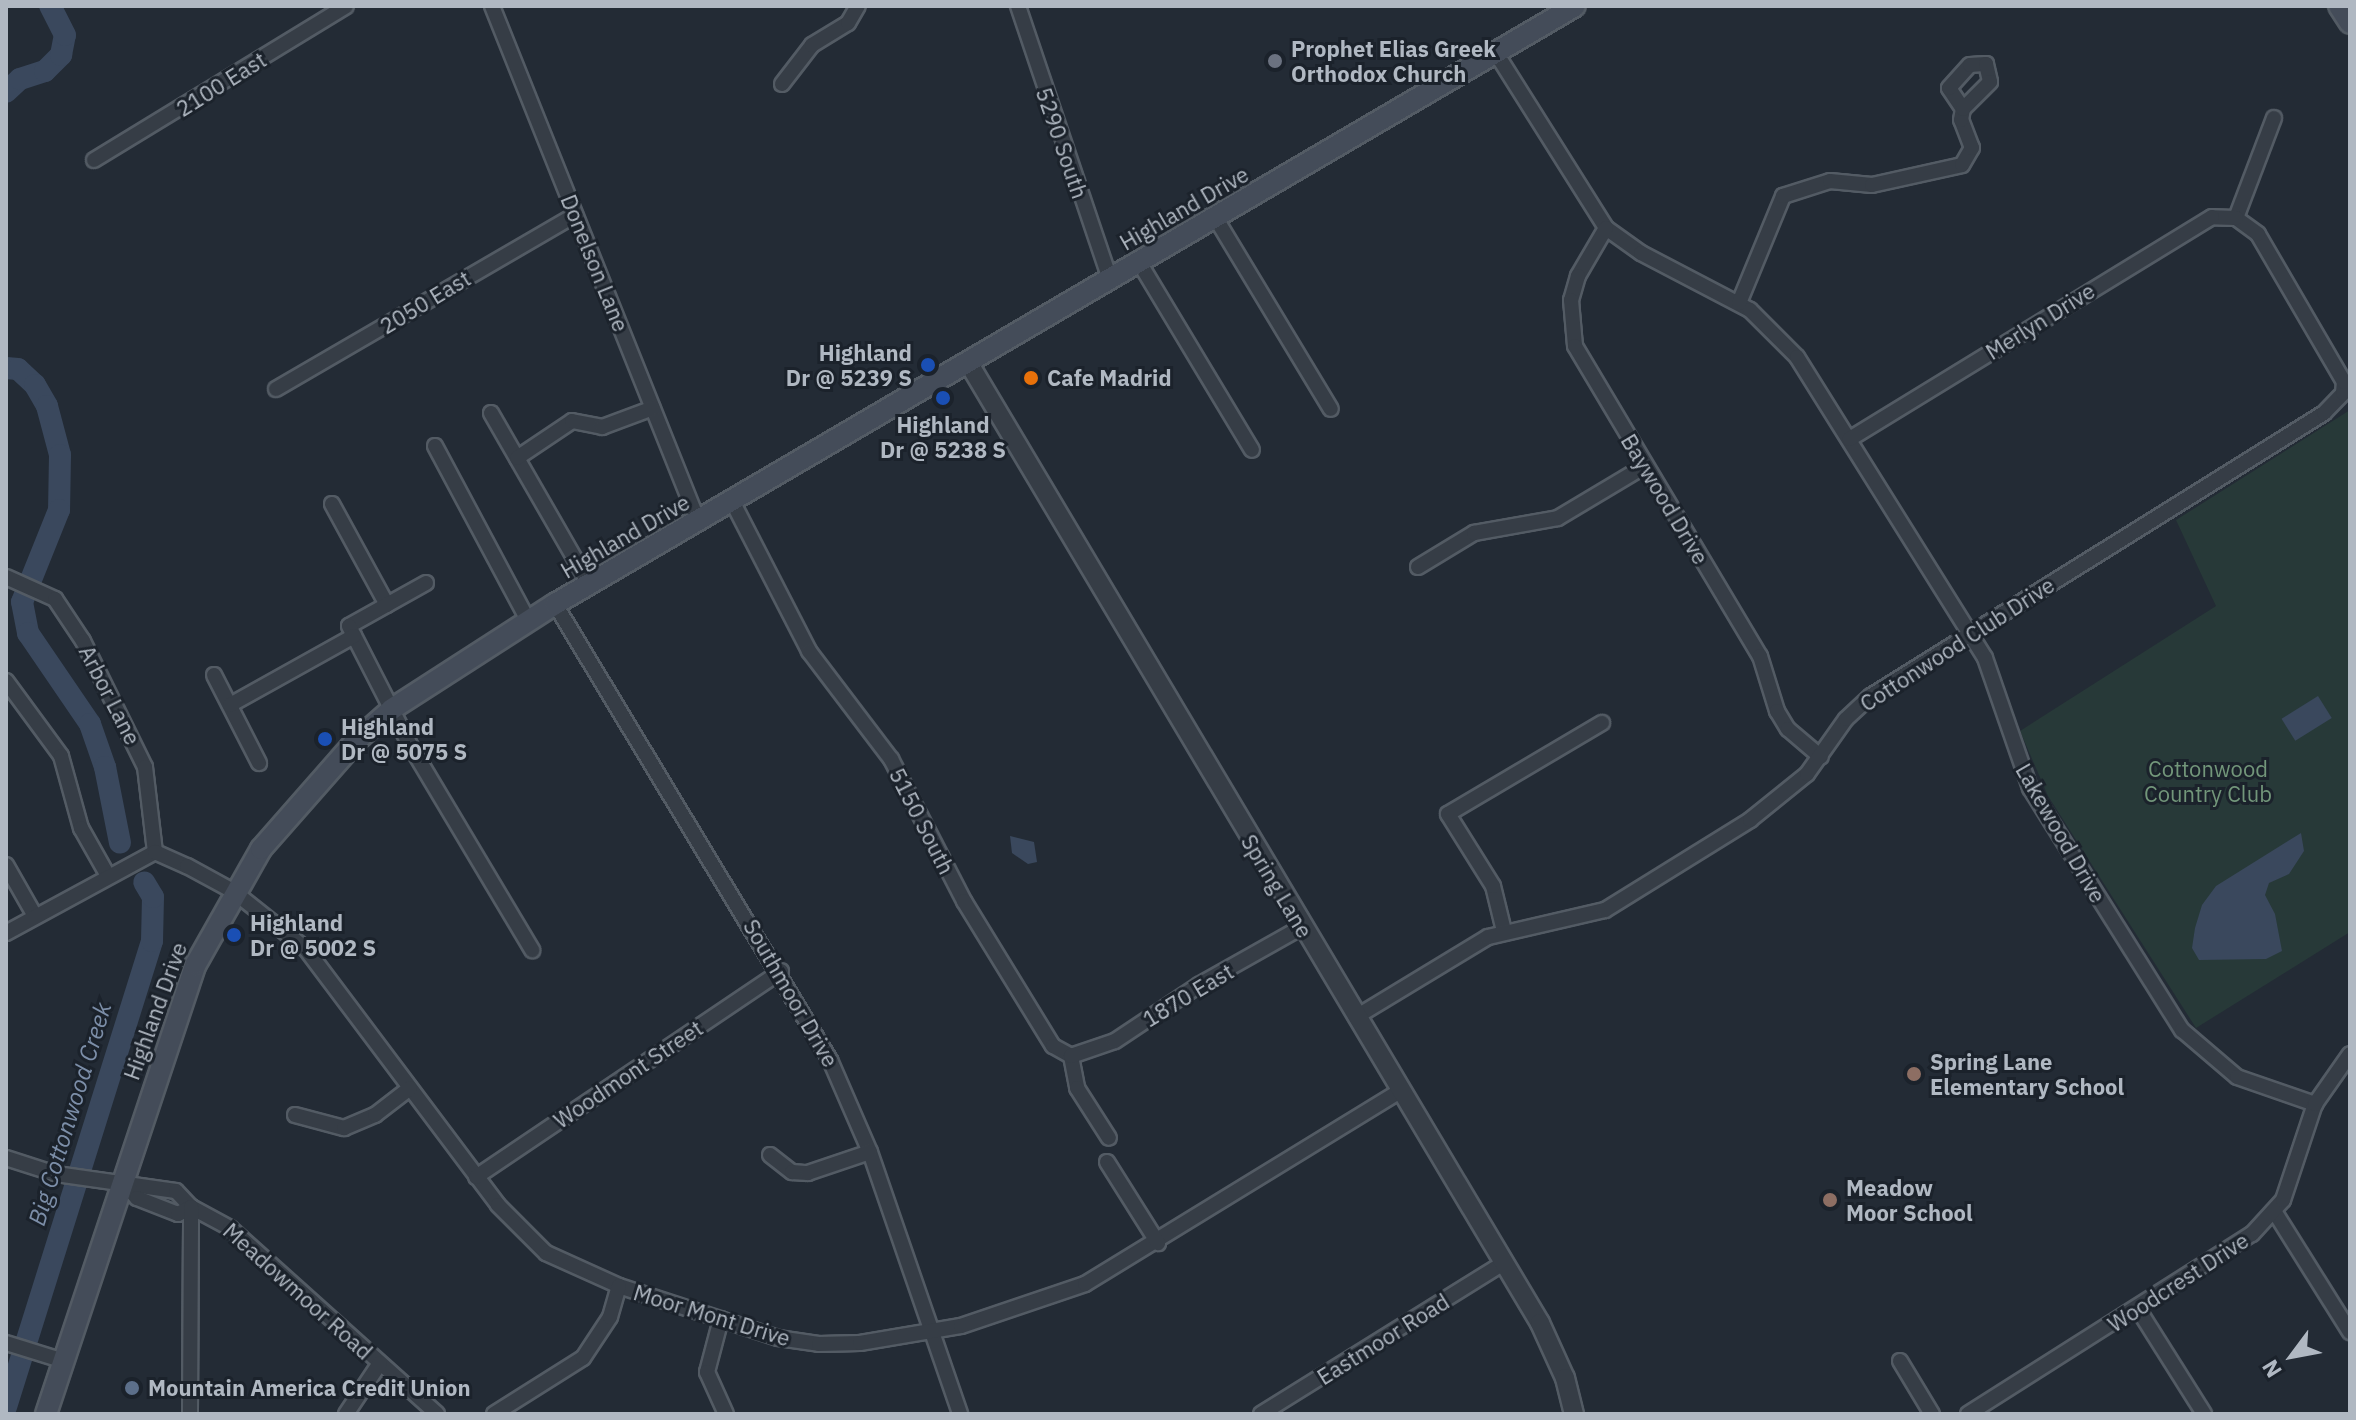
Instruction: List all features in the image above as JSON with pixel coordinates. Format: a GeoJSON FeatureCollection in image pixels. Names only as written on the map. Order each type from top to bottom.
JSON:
{"type":"FeatureCollection","features":[{"type":"Feature","properties":{"kind":"main road","name":"Highland Drive"},"geometry":{"type":"LineString","coordinates":[[46,1414],[189,982],[233,891],[302,798],[392,709],[528,620],[1575,6]]}},
{"type":"Feature","properties":{"kind":"main road"},"geometry":{"type":"LineString","coordinates":[[2339,6],[2350,23]]}},
{"type":"Feature","properties":{"kind":"street","name":"2100 East"},"geometry":{"type":"LineString","coordinates":[[94,160],[346,6]]}},
{"type":"Feature","properties":{"kind":"street","name":"Donelson Lane"},"geometry":{"type":"LineString","coordinates":[[492,6],[698,521]]}},
{"type":"Feature","properties":{"kind":"street"},"geometry":{"type":"LineString","coordinates":[[782,84],[812,45],[848,23],[858,6]]}},
{"type":"Feature","properties":{"kind":"street","name":"5290 South"},"geometry":{"type":"LineString","coordinates":[[1018,6],[1110,279]]}},
{"type":"Feature","properties":{"kind":"street","name":"Lakewood Drive"},"geometry":{"type":"LineString","coordinates":[[1496,53],[1606,228],[1629,246],[1739,303],[1789,346],[1971,634],[2001,693],[2030,788],[2182,1030],[2237,1077],[2315,1104]]}},
{"type":"Feature","properties":{"kind":"street"},"geometry":{"type":"LineString","coordinates":[[1739,303],[1783,196],[1830,181],[1872,185],[1894,177],[1927,176],[1959,167],[1972,153],[1961,120],[1963,109]]}},
{"type":"Feature","properties":{"kind":"street"},"geometry":{"type":"LineString","coordinates":[[2236,218],[2274,118]]}},
{"type":"Feature","properties":{"kind":"street","name":"2050 East"},"geometry":{"type":"LineString","coordinates":[[276,389],[575,215]]}},
{"type":"Feature","properties":{"kind":"street"},"geometry":{"type":"LineString","coordinates":[[1215,217],[1331,409]]}},
{"type":"Feature","properties":{"kind":"street","name":"Merlyn Drive"},"geometry":{"type":"LineString","coordinates":[[1850,439],[2201,221],[2236,218]]}},
{"type":"Feature","properties":{"kind":"street","name":"Cottonwood Club Drive"},"geometry":{"type":"LineString","coordinates":[[1356,1017],[1504,931],[1568,921],[1612,906],[1768,808],[1821,757],[1856,707],[2324,413],[2343,393],[2341,370],[2258,234],[2236,218]]}},
{"type":"Feature","properties":{"kind":"street","name":"Baywood Drive"},"geometry":{"type":"LineString","coordinates":[[1606,228],[1578,276],[1571,326],[1585,368],[1760,656],[1777,711],[1788,729],[1821,757]]}},
{"type":"Feature","properties":{"kind":"street"},"geometry":{"type":"LineString","coordinates":[[1139,262],[1252,450]]}},
{"type":"Feature","properties":{"kind":"street","name":"Spring Lane"},"geometry":{"type":"LineString","coordinates":[[968,362],[1504,1263],[1556,1355],[1574,1414]]}},
{"type":"Feature","properties":{"kind":"street"},"geometry":{"type":"LineString","coordinates":[[517,458],[572,421],[602,427],[653,408]]}},
{"type":"Feature","properties":{"kind":"street"},"geometry":{"type":"LineString","coordinates":[[491,413],[590,585]]}},
{"type":"Feature","properties":{"kind":"street"},"geometry":{"type":"LineString","coordinates":[[435,446],[528,620]]}},
{"type":"Feature","properties":{"kind":"street"},"geometry":{"type":"LineString","coordinates":[[1418,567],[1474,533],[1558,518],[1645,466]]}},
{"type":"Feature","properties":{"kind":"street","name":"5150 South"},"geometry":{"type":"LineString","coordinates":[[732,501],[809,651],[878,739],[964,901],[1053,1046],[1071,1056]]}},
{"type":"Feature","properties":{"kind":"street"},"geometry":{"type":"LineString","coordinates":[[332,504],[387,605]]}},
{"type":"Feature","properties":{"kind":"street","name":"Arbor Lane"},"geometry":{"type":"LineString","coordinates":[[10,578],[39,589],[70,618],[145,767],[155,852]]}},
{"type":"Feature","properties":{"kind":"street"},"geometry":{"type":"LineString","coordinates":[[426,583],[349,626],[392,709],[532,950]]}},
{"type":"Feature","properties":{"kind":"street","name":"Southmoor Drive"},"geometry":{"type":"LineString","coordinates":[[555,604],[781,971],[830,1060],[870,1152],[960,1414]]}},
{"type":"Feature","properties":{"kind":"street"},"geometry":{"type":"LineString","coordinates":[[230,705],[354,636]]}},
{"type":"Feature","properties":{"kind":"street"},"geometry":{"type":"LineString","coordinates":[[214,675],[259,763]]}},
{"type":"Feature","properties":{"kind":"street"},"geometry":{"type":"LineString","coordinates":[[6,681],[58,749],[81,828],[108,876]]}},
{"type":"Feature","properties":{"kind":"street"},"geometry":{"type":"LineString","coordinates":[[1504,931],[1493,886],[1448,814],[1602,723]]}},
{"type":"Feature","properties":{"kind":"street"},"geometry":{"type":"LineString","coordinates":[[6,933],[155,852]]}},
{"type":"Feature","properties":{"kind":"street","name":"Moor Mont Drive"},"geometry":{"type":"LineString","coordinates":[[155,852],[233,891],[306,949],[476,1177],[520,1231],[546,1253],[619,1286],[778,1338],[819,1344],[931,1332],[1049,1299],[1158,1243],[1400,1091]]}},
{"type":"Feature","properties":{"kind":"street"},"geometry":{"type":"LineString","coordinates":[[6,865],[35,916]]}},
{"type":"Feature","properties":{"kind":"street","name":"1870 East"},"geometry":{"type":"LineString","coordinates":[[1071,1056],[1115,1041],[1188,991],[1302,927]]}},
{"type":"Feature","properties":{"kind":"street","name":"Woodmont Street"},"geometry":{"type":"LineString","coordinates":[[476,1177],[781,971]]}},
{"type":"Feature","properties":{"kind":"street","name":"Woodcrest Drive"},"geometry":{"type":"LineString","coordinates":[[1968,1414],[2233,1249],[2274,1211],[2293,1178],[2315,1104],[2350,1054]]}},
{"type":"Feature","properties":{"kind":"street"},"geometry":{"type":"LineString","coordinates":[[1071,1056],[1077,1088],[1109,1138]]}},
{"type":"Feature","properties":{"kind":"street"},"geometry":{"type":"LineString","coordinates":[[295,1115],[344,1128],[375,1115],[410,1088]]}},
{"type":"Feature","properties":{"kind":"street"},"geometry":{"type":"LineString","coordinates":[[770,1155],[792,1172],[808,1173],[870,1152]]}},
{"type":"Feature","properties":{"kind":"street","name":"Meadowmoor Road"},"geometry":{"type":"LineString","coordinates":[[6,1158],[56,1174],[98,1181],[123,1181],[176,1191],[191,1207],[230,1228],[437,1414]]}},
{"type":"Feature","properties":{"kind":"street"},"geometry":{"type":"LineString","coordinates":[[1107,1162],[1158,1243]]}},
{"type":"Feature","properties":{"kind":"street"},"geometry":{"type":"LineString","coordinates":[[190,1414],[191,1207]]}},
{"type":"Feature","properties":{"kind":"street"},"geometry":{"type":"LineString","coordinates":[[2274,1211],[2350,1332]]}},
{"type":"Feature","properties":{"kind":"street","name":"Eastmoor Road"},"geometry":{"type":"LineString","coordinates":[[1261,1414],[1504,1263]]}},
{"type":"Feature","properties":{"kind":"street"},"geometry":{"type":"LineString","coordinates":[[494,1414],[583,1358],[610,1317],[619,1286]]}},
{"type":"Feature","properties":{"kind":"street"},"geometry":{"type":"LineString","coordinates":[[2138,1309],[2204,1414]]}},
{"type":"Feature","properties":{"kind":"street"},"geometry":{"type":"LineString","coordinates":[[721,1319],[707,1372],[726,1414]]}},
{"type":"Feature","properties":{"kind":"street"},"geometry":{"type":"LineString","coordinates":[[10,1344],[64,1361]]}},
{"type":"Feature","properties":{"kind":"street"},"geometry":{"type":"LineString","coordinates":[[1900,1361],[1932,1414]]}},
{"type":"Feature","properties":{"kind":"street"},"geometry":{"type":"LineString","coordinates":[[346,1414],[380,1363]]}},
{"type":"Feature","properties":{"kind":"green space","name":"Cottonwood Country Club"},"geometry":{"type":"Polygon","coordinates":[[[2350,410],[2350,932],[2196,1028],[2048,796],[2020,731],[2216,606],[2176,520],[2350,410]]]}},
{"type":"Feature","properties":{"kind":"water"},"geometry":{"type":"Polygon","coordinates":[[[2318,696],[2332,718],[2295,741],[2282,719],[2318,696]]]}},
{"type":"Feature","properties":{"kind":"water"},"geometry":{"type":"Polygon","coordinates":[[[2301,833],[2304,851],[2289,874],[2269,883],[2265,895],[2275,914],[2282,951],[2266,959],[2199,960],[2192,948],[2195,928],[2202,905],[2216,886],[2301,833]]]}},
{"type":"Feature","properties":{"kind":"water"},"geometry":{"type":"Polygon","coordinates":[[[1010,836],[1034,842],[1037,862],[1028,864],[1012,853],[1010,836]]]}},
{"type":"Feature","properties":{"kind":"waterway","name":"Big Cottonwood Creek"},"geometry":{"type":"LineString","coordinates":[[6,92],[20,79],[45,71],[61,55],[65,35],[50,6]]}},
{"type":"Feature","properties":{"kind":"waterway","name":"Big Cottonwood Creek"},"geometry":{"type":"LineString","coordinates":[[6,368],[18,369],[35,385],[47,406],[60,455],[59,510],[22,602],[28,633],[90,724],[105,767],[120,843]]}},
{"type":"Feature","properties":{"kind":"waterway","name":"Big Cottonwood Creek"},"geometry":{"type":"LineString","coordinates":[[6,1407],[152,941],[153,897],[144,882]]}},
{"type":"Feature","properties":{"kind":"place","name":"Prophet Elias Greek Orthodox Church"},"geometry":{"type":"Point","coordinates":[1275,61]}},
{"type":"Feature","properties":{"kind":"place","name":"Highland Dr @ 5239 S"},"geometry":{"type":"Point","coordinates":[928,365]}},
{"type":"Feature","properties":{"kind":"place","name":"Cafe Madrid"},"geometry":{"type":"Point","coordinates":[1031,378]}},
{"type":"Feature","properties":{"kind":"place","name":"Highland Dr @ 5238 S"},"geometry":{"type":"Point","coordinates":[943,398]}},
{"type":"Feature","properties":{"kind":"place","name":"Highland Dr @ 5075 S"},"geometry":{"type":"Point","coordinates":[325,739]}},
{"type":"Feature","properties":{"kind":"place","name":"Highland Dr @ 5002 S"},"geometry":{"type":"Point","coordinates":[234,935]}},
{"type":"Feature","properties":{"kind":"place","name":"Spring Lane Elementary School"},"geometry":{"type":"Point","coordinates":[1914,1074]}},
{"type":"Feature","properties":{"kind":"place","name":"Meadow Moor School"},"geometry":{"type":"Point","coordinates":[1830,1200]}},
{"type":"Feature","properties":{"kind":"place","name":"Mountain America Credit Union"},"geometry":{"type":"Point","coordinates":[132,1388]}}]}
